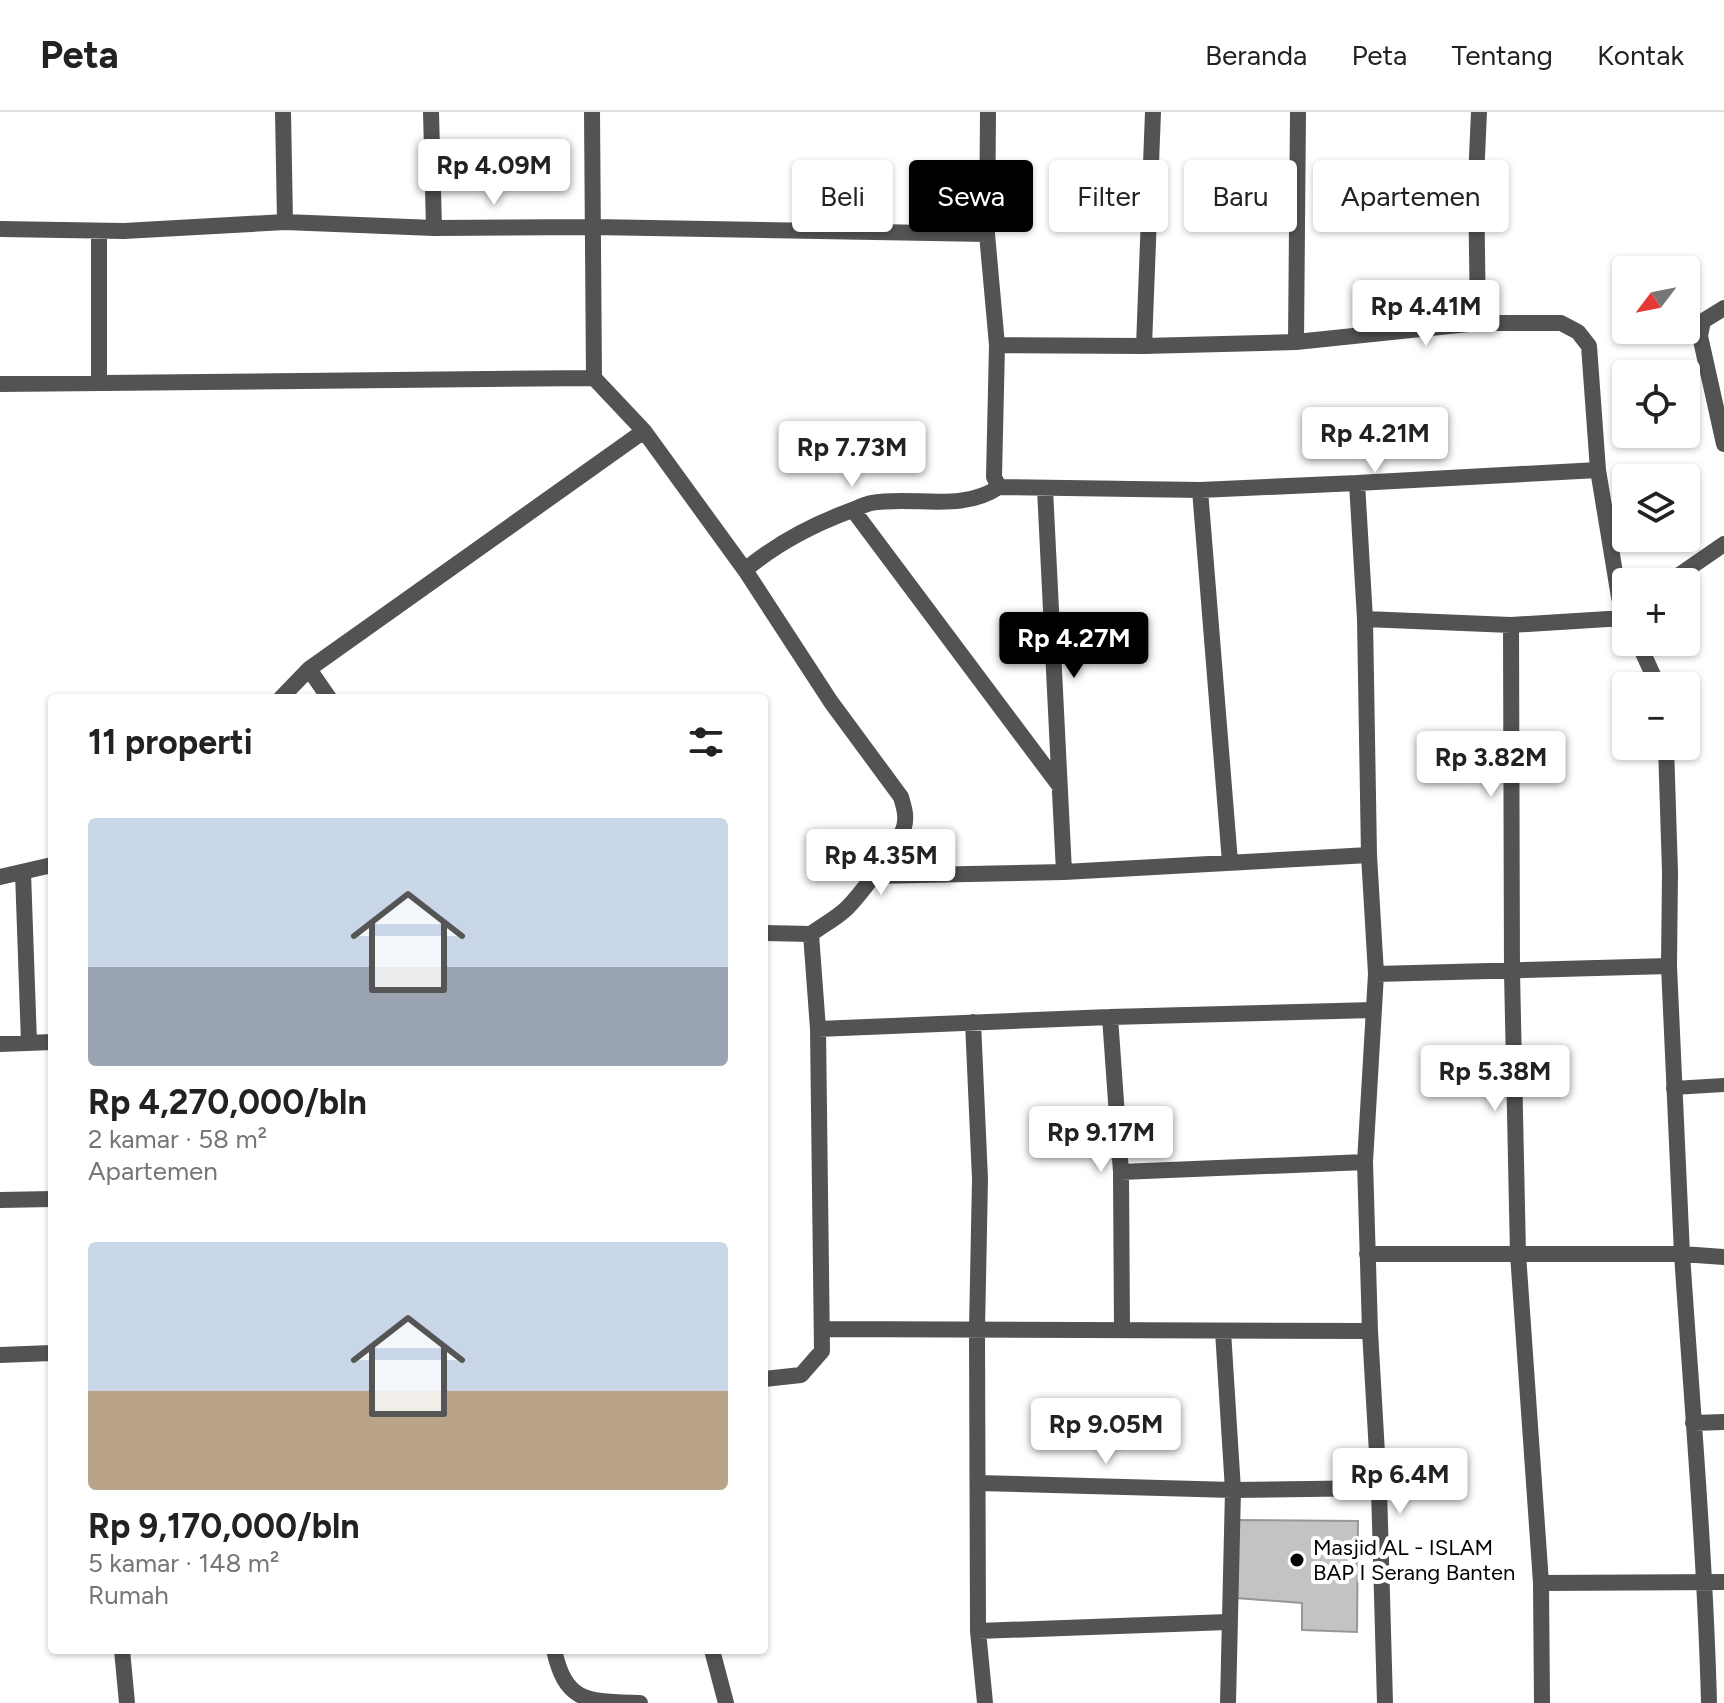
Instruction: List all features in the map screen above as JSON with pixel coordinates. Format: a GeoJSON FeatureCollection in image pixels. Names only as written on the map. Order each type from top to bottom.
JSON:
{"type":"FeatureCollection","features":[{"type":"Feature","properties":{"kind":"street"},"geometry":{"type":"LineString","coordinates":[[283,112],[285,222]]}},
{"type":"Feature","properties":{"kind":"street"},"geometry":{"type":"LineString","coordinates":[[431,112],[434,228]]}},
{"type":"Feature","properties":{"kind":"street"},"geometry":{"type":"LineString","coordinates":[[592,112],[594,378],[644,431],[745,570],[831,702],[901,797],[905,810],[905,826],[847,908],[811,934],[768,933]]}},
{"type":"Feature","properties":{"kind":"street"},"geometry":{"type":"LineString","coordinates":[[988,112],[987,234],[997,345],[994,477],[999,487]]}},
{"type":"Feature","properties":{"kind":"street"},"geometry":{"type":"LineString","coordinates":[[1144,346],[1153,112]]}},
{"type":"Feature","properties":{"kind":"street"},"geometry":{"type":"LineString","coordinates":[[1296,342],[1298,112]]}},
{"type":"Feature","properties":{"kind":"street"},"geometry":{"type":"LineString","coordinates":[[1478,323],[1476,179],[1479,112]]}},
{"type":"Feature","properties":{"kind":"street"},"geometry":{"type":"LineString","coordinates":[[0,229],[99,231],[285,222],[434,228],[593,227],[987,234]]}},
{"type":"Feature","properties":{"kind":"street"},"geometry":{"type":"LineString","coordinates":[[99,231],[99,383]]}},
{"type":"Feature","properties":{"kind":"street"},"geometry":{"type":"LineString","coordinates":[[1724,308],[1703,321],[1700,336],[1724,444]]}},
{"type":"Feature","properties":{"kind":"street"},"geometry":{"type":"LineString","coordinates":[[997,345],[1144,346],[1296,342],[1478,323],[1561,323],[1578,332],[1589,346],[1598,470],[1616,568]]}},
{"type":"Feature","properties":{"kind":"street"},"geometry":{"type":"LineString","coordinates":[[0,384],[594,378]]}},
{"type":"Feature","properties":{"kind":"street"},"geometry":{"type":"LineString","coordinates":[[285,694],[309,669],[644,431]]}},
{"type":"Feature","properties":{"kind":"street"},"geometry":{"type":"LineString","coordinates":[[745,570],[772,547],[870,503],[976,499],[999,487],[1200,490],[1598,470]]}},
{"type":"Feature","properties":{"kind":"street"},"geometry":{"type":"LineString","coordinates":[[1357,483],[1365,619],[1369,855],[1376,974],[1365,1162],[1385,1703]]}},
{"type":"Feature","properties":{"kind":"street"},"geometry":{"type":"LineString","coordinates":[[1045,489],[1064,872]]}},
{"type":"Feature","properties":{"kind":"street"},"geometry":{"type":"LineString","coordinates":[[1200,490],[1230,862]]}},
{"type":"Feature","properties":{"kind":"street"},"geometry":{"type":"LineString","coordinates":[[853,510],[1059,785]]}},
{"type":"Feature","properties":{"kind":"street"},"geometry":{"type":"LineString","coordinates":[[1689,568],[1724,544]]}},
{"type":"Feature","properties":{"kind":"street"},"geometry":{"type":"LineString","coordinates":[[1365,619],[1511,625],[1612,621]]}},
{"type":"Feature","properties":{"kind":"street"},"geometry":{"type":"LineString","coordinates":[[1511,625],[1512,972],[1518,1254],[1541,1583],[1542,1703]]}},
{"type":"Feature","properties":{"kind":"street"},"geometry":{"type":"LineString","coordinates":[[309,669],[326,694]]}},
{"type":"Feature","properties":{"kind":"street"},"geometry":{"type":"LineString","coordinates":[[1666,760],[1673,1088],[1706,1583],[1709,1703]]}},
{"type":"Feature","properties":{"kind":"street"},"geometry":{"type":"LineString","coordinates":[[872,876],[1064,872],[1369,855]]}},
{"type":"Feature","properties":{"kind":"street"},"geometry":{"type":"LineString","coordinates":[[0,877],[48,866]]}},
{"type":"Feature","properties":{"kind":"street"},"geometry":{"type":"LineString","coordinates":[[23,872],[29,1043]]}},
{"type":"Feature","properties":{"kind":"street"},"geometry":{"type":"LineString","coordinates":[[768,1379],[801,1375],[822,1351],[818,1029],[811,934]]}},
{"type":"Feature","properties":{"kind":"street"},"geometry":{"type":"LineString","coordinates":[[1376,974],[1669,966]]}},
{"type":"Feature","properties":{"kind":"street"},"geometry":{"type":"LineString","coordinates":[[818,1029],[1374,1010]]}},
{"type":"Feature","properties":{"kind":"street"},"geometry":{"type":"LineString","coordinates":[[1110,1017],[1121,1172],[1122,1330]]}},
{"type":"Feature","properties":{"kind":"street"},"geometry":{"type":"LineString","coordinates":[[973,1022],[980,1179],[978,1631],[985,1703]]}},
{"type":"Feature","properties":{"kind":"street"},"geometry":{"type":"LineString","coordinates":[[0,1044],[48,1042]]}},
{"type":"Feature","properties":{"kind":"street"},"geometry":{"type":"LineString","coordinates":[[1121,1172],[1365,1162]]}},
{"type":"Feature","properties":{"kind":"street"},"geometry":{"type":"LineString","coordinates":[[0,1200],[48,1199]]}},
{"type":"Feature","properties":{"kind":"street"},"geometry":{"type":"LineString","coordinates":[[1367,1254],[1682,1254],[1724,1257]]}},
{"type":"Feature","properties":{"kind":"street"},"geometry":{"type":"LineString","coordinates":[[822,1329],[1370,1331]]}},
{"type":"Feature","properties":{"kind":"street"},"geometry":{"type":"LineString","coordinates":[[1223,1331],[1233,1490],[1228,1703]]}},
{"type":"Feature","properties":{"kind":"street"},"geometry":{"type":"LineString","coordinates":[[0,1355],[48,1353]]}},
{"type":"Feature","properties":{"kind":"street"},"geometry":{"type":"LineString","coordinates":[[1693,1423],[1724,1422]]}},
{"type":"Feature","properties":{"kind":"street"},"geometry":{"type":"LineString","coordinates":[[978,1483],[1233,1490],[1379,1488]]}},
{"type":"Feature","properties":{"kind":"street"},"geometry":{"type":"LineString","coordinates":[[1541,1583],[1724,1582]]}},
{"type":"Feature","properties":{"kind":"street"},"geometry":{"type":"LineString","coordinates":[[978,1631],[1228,1622]]}},
{"type":"Feature","properties":{"kind":"street"},"geometry":{"type":"LineString","coordinates":[[122,1654],[127,1703]]}},
{"type":"Feature","properties":{"kind":"street"},"geometry":{"type":"LineString","coordinates":[[555,1654],[559,1676],[569,1693],[587,1701],[640,1703]]}},
{"type":"Feature","properties":{"kind":"street"},"geometry":{"type":"LineString","coordinates":[[713,1654],[726,1703]]}},
{"type":"Feature","properties":{"kind":"lane"},"geometry":{"type":"LineString","coordinates":[[1673,1088],[1724,1085]]}},
{"type":"Feature","properties":{"kind":"building","name":"Masjid AL - ISLAM BAP I Serang Banten"},"geometry":{"type":"Polygon","coordinates":[[[1236,1520],[1358,1521],[1357,1632],[1302,1630],[1302,1603],[1236,1598],[1236,1520]]]}},
{"type":"Feature","properties":{"kind":"place","name":"Masjid AL - ISLAM BAP I Serang Banten"},"geometry":{"type":"Point","coordinates":[1297,1560]}}]}
